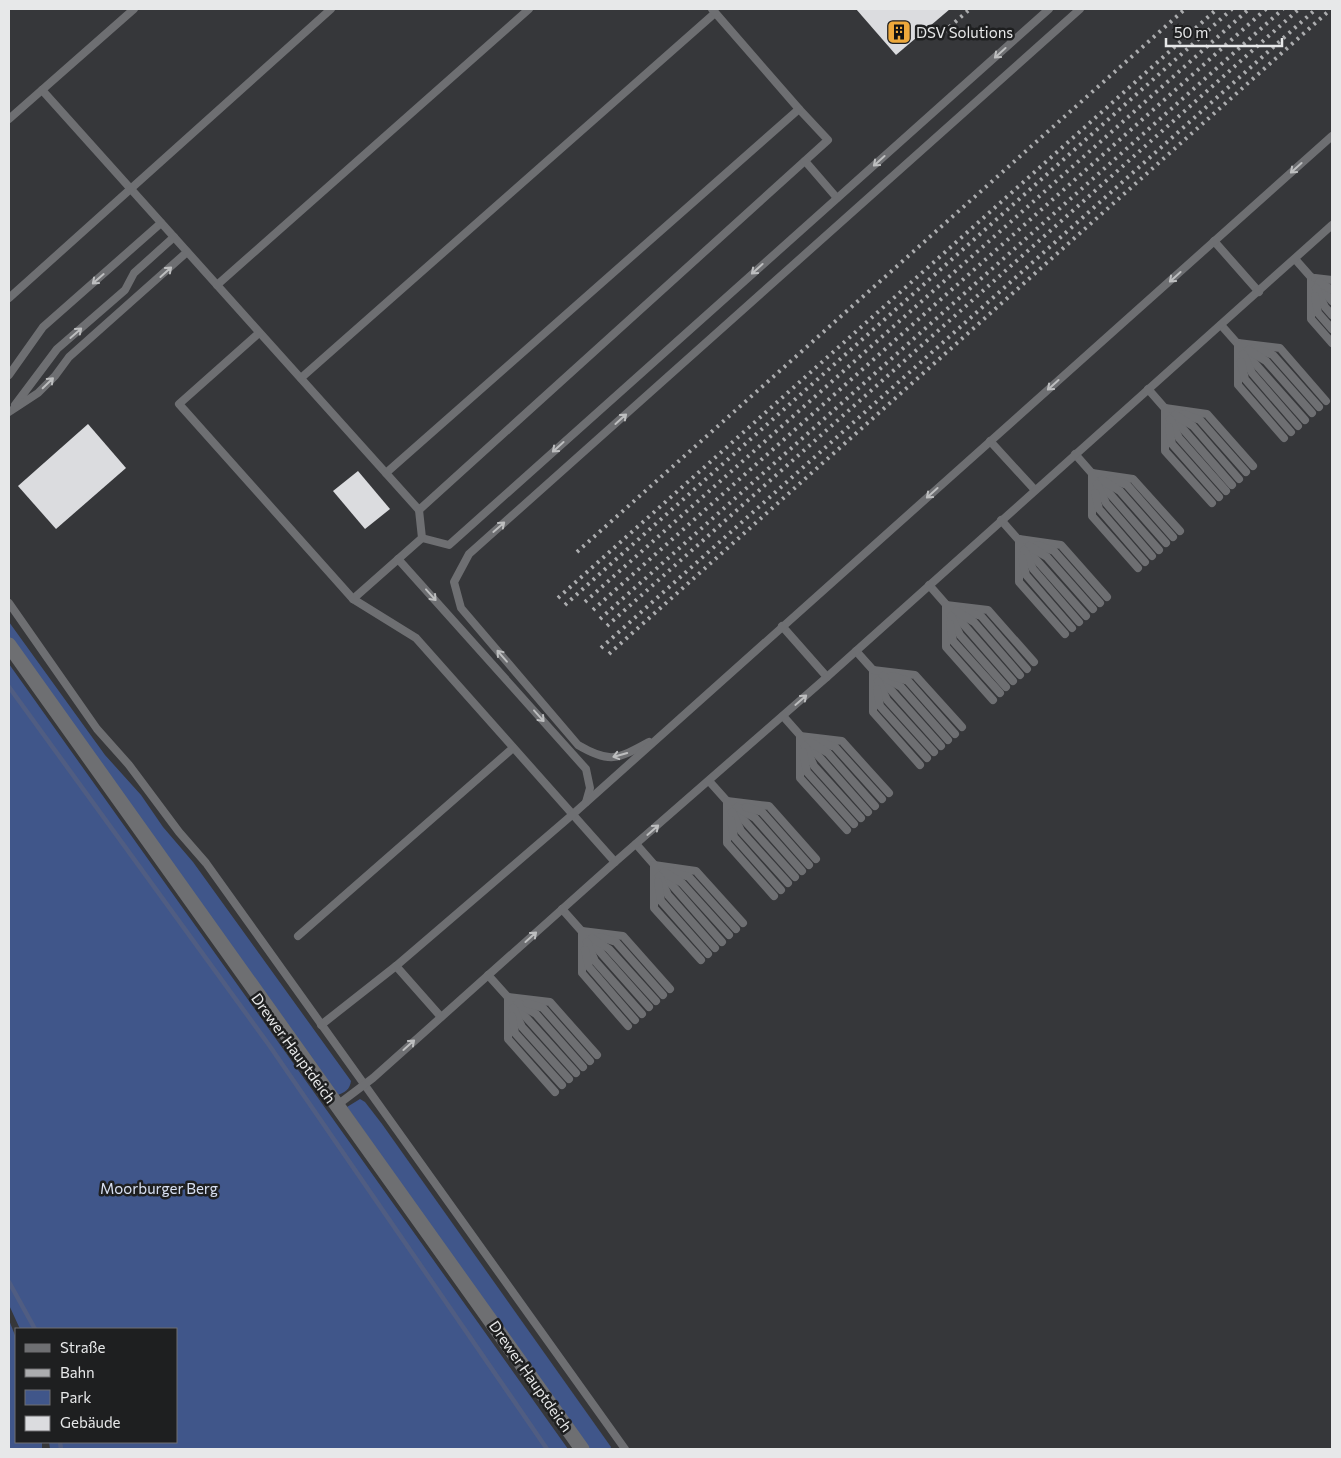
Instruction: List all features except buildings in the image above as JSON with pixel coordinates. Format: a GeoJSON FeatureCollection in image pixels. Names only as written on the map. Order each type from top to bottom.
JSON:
{"type":"FeatureCollection","features":[{"type":"Feature","properties":{"kind":"street","name":"Drewer Hauptdeich"},"geometry":{"type":"LineString","coordinates":[[9,645],[582,1449]]}},
{"type":"Feature","properties":{"kind":"lane"},"geometry":{"type":"LineString","coordinates":[[9,119],[134,9]]}},
{"type":"Feature","properties":{"kind":"lane"},"geometry":{"type":"LineString","coordinates":[[9,298],[331,9]]}},
{"type":"Feature","properties":{"kind":"lane"},"geometry":{"type":"LineString","coordinates":[[217,285],[529,9]]}},
{"type":"Feature","properties":{"kind":"lane"},"geometry":{"type":"LineString","coordinates":[[422,538],[449,545],[1049,9]]}},
{"type":"Feature","properties":{"kind":"lane"},"geometry":{"type":"LineString","coordinates":[[663,733],[617,758],[596,756],[578,745],[461,608],[454,582],[470,554],[1080,9]]}},
{"type":"Feature","properties":{"kind":"lane"},"geometry":{"type":"LineString","coordinates":[[301,378],[714,11],[828,140],[419,510]]}},
{"type":"Feature","properties":{"kind":"lane"},"geometry":{"type":"LineString","coordinates":[[42,90],[419,510],[422,538]]}},
{"type":"Feature","properties":{"kind":"lane"},"geometry":{"type":"LineString","coordinates":[[386,473],[800,109]]}},
{"type":"Feature","properties":{"kind":"lane"},"geometry":{"type":"LineString","coordinates":[[321,1025],[396,966],[585,804],[1332,136]]}},
{"type":"Feature","properties":{"kind":"lane"},"geometry":{"type":"LineString","coordinates":[[804,161],[837,198]]}},
{"type":"Feature","properties":{"kind":"lane"},"geometry":{"type":"LineString","coordinates":[[9,375],[43,327],[161,224]]}},
{"type":"Feature","properties":{"kind":"lane"},"geometry":{"type":"LineString","coordinates":[[336,1106],[364,1085],[783,716],[1034,489],[1259,292],[1332,224]]}},
{"type":"Feature","properties":{"kind":"lane"},"geometry":{"type":"LineString","coordinates":[[10,411],[56,349],[126,290],[134,273],[174,237]]}},
{"type":"Feature","properties":{"kind":"lane"},"geometry":{"type":"LineString","coordinates":[[1214,242],[1259,292]]}},
{"type":"Feature","properties":{"kind":"lane"},"geometry":{"type":"LineString","coordinates":[[10,411],[38,393],[70,357],[187,252]]}},
{"type":"Feature","properties":{"kind":"lane"},"geometry":{"type":"LineString","coordinates":[[1295,259],[1332,301]]}},
{"type":"Feature","properties":{"kind":"lane"},"geometry":{"type":"LineString","coordinates":[[1311,277],[1332,280]]}},
{"type":"Feature","properties":{"kind":"lane"},"geometry":{"type":"LineString","coordinates":[[1311,277],[1332,284]]}},
{"type":"Feature","properties":{"kind":"lane"},"geometry":{"type":"LineString","coordinates":[[1311,277],[1332,290]]}},
{"type":"Feature","properties":{"kind":"lane"},"geometry":{"type":"LineString","coordinates":[[1311,277],[1325,307],[1332,315]]}},
{"type":"Feature","properties":{"kind":"lane"},"geometry":{"type":"LineString","coordinates":[[1311,277],[1318,313],[1332,329]]}},
{"type":"Feature","properties":{"kind":"lane"},"geometry":{"type":"LineString","coordinates":[[1311,277],[1311,319],[1332,343]]}},
{"type":"Feature","properties":{"kind":"lane"},"geometry":{"type":"LineString","coordinates":[[1221,325],[1305,420]]}},
{"type":"Feature","properties":{"kind":"lane"},"geometry":{"type":"LineString","coordinates":[[259,333],[179,404],[352,599],[416,638],[615,862]]}},
{"type":"Feature","properties":{"kind":"lane"},"geometry":{"type":"LineString","coordinates":[[1238,343],[1280,348],[1326,401]]}},
{"type":"Feature","properties":{"kind":"lane"},"geometry":{"type":"LineString","coordinates":[[1238,343],[1273,355],[1319,407]]}},
{"type":"Feature","properties":{"kind":"lane"},"geometry":{"type":"LineString","coordinates":[[1238,343],[1266,361],[1312,413]]}},
{"type":"Feature","properties":{"kind":"lane"},"geometry":{"type":"LineString","coordinates":[[1238,343],[1252,373],[1298,426]]}},
{"type":"Feature","properties":{"kind":"lane"},"geometry":{"type":"LineString","coordinates":[[1238,343],[1245,379],[1291,432]]}},
{"type":"Feature","properties":{"kind":"lane"},"geometry":{"type":"LineString","coordinates":[[1238,343],[1238,386],[1284,438]]}},
{"type":"Feature","properties":{"kind":"lane"},"geometry":{"type":"LineString","coordinates":[[1148,389],[1232,485]]}},
{"type":"Feature","properties":{"kind":"lane"},"geometry":{"type":"LineString","coordinates":[[1165,408],[1207,414],[1253,466]]}},
{"type":"Feature","properties":{"kind":"lane"},"geometry":{"type":"LineString","coordinates":[[1165,408],[1200,420],[1246,472]]}},
{"type":"Feature","properties":{"kind":"lane"},"geometry":{"type":"LineString","coordinates":[[1165,408],[1193,426],[1239,478]]}},
{"type":"Feature","properties":{"kind":"lane"},"geometry":{"type":"LineString","coordinates":[[1165,408],[1179,438],[1226,491]]}},
{"type":"Feature","properties":{"kind":"lane"},"geometry":{"type":"LineString","coordinates":[[1165,408],[1172,444],[1219,497]]}},
{"type":"Feature","properties":{"kind":"lane"},"geometry":{"type":"LineString","coordinates":[[1165,408],[1165,451],[1212,503]]}},
{"type":"Feature","properties":{"kind":"lane"},"geometry":{"type":"LineString","coordinates":[[990,441],[1034,489]]}},
{"type":"Feature","properties":{"kind":"lane"},"geometry":{"type":"LineString","coordinates":[[1074,454],[1159,550]]}},
{"type":"Feature","properties":{"kind":"lane"},"geometry":{"type":"LineString","coordinates":[[1092,474],[1134,479],[1180,531]]}},
{"type":"Feature","properties":{"kind":"lane"},"geometry":{"type":"LineString","coordinates":[[1092,474],[1127,484],[1173,537]]}},
{"type":"Feature","properties":{"kind":"lane"},"geometry":{"type":"LineString","coordinates":[[1092,474],[1120,491],[1166,543]]}},
{"type":"Feature","properties":{"kind":"lane"},"geometry":{"type":"LineString","coordinates":[[1092,474],[1106,503],[1152,556]]}},
{"type":"Feature","properties":{"kind":"lane"},"geometry":{"type":"LineString","coordinates":[[1092,474],[1099,509],[1145,562]]}},
{"type":"Feature","properties":{"kind":"lane"},"geometry":{"type":"LineString","coordinates":[[1092,474],[1092,516],[1138,568]]}},
{"type":"Feature","properties":{"kind":"lane"},"geometry":{"type":"LineString","coordinates":[[1001,520],[1086,616]]}},
{"type":"Feature","properties":{"kind":"lane"},"geometry":{"type":"LineString","coordinates":[[352,599],[422,538]]}},
{"type":"Feature","properties":{"kind":"lane"},"geometry":{"type":"LineString","coordinates":[[1019,539],[1061,545],[1107,597]]}},
{"type":"Feature","properties":{"kind":"lane"},"geometry":{"type":"LineString","coordinates":[[1019,539],[1054,550],[1100,603]]}},
{"type":"Feature","properties":{"kind":"lane"},"geometry":{"type":"LineString","coordinates":[[1019,539],[1047,557],[1093,609]]}},
{"type":"Feature","properties":{"kind":"lane"},"geometry":{"type":"LineString","coordinates":[[1019,539],[1033,569],[1079,622]]}},
{"type":"Feature","properties":{"kind":"lane"},"geometry":{"type":"LineString","coordinates":[[1019,539],[1026,575],[1072,628]]}},
{"type":"Feature","properties":{"kind":"lane"},"geometry":{"type":"LineString","coordinates":[[1019,539],[1019,582],[1065,634]]}},
{"type":"Feature","properties":{"kind":"lane"},"geometry":{"type":"LineString","coordinates":[[398,559],[586,769],[590,788],[585,804]]}},
{"type":"Feature","properties":{"kind":"lane"},"geometry":{"type":"LineString","coordinates":[[928,585],[1013,681]]}},
{"type":"Feature","properties":{"kind":"lane"},"geometry":{"type":"LineString","coordinates":[[9,603],[97,729],[129,764],[179,832],[206,863],[625,1449]]}},
{"type":"Feature","properties":{"kind":"lane"},"geometry":{"type":"LineString","coordinates":[[946,605],[988,610],[1034,662]]}},
{"type":"Feature","properties":{"kind":"lane"},"geometry":{"type":"LineString","coordinates":[[946,605],[981,616],[1027,669]]}},
{"type":"Feature","properties":{"kind":"lane"},"geometry":{"type":"LineString","coordinates":[[946,605],[974,622],[1020,675]]}},
{"type":"Feature","properties":{"kind":"lane"},"geometry":{"type":"LineString","coordinates":[[946,605],[960,635],[1006,687]]}},
{"type":"Feature","properties":{"kind":"lane"},"geometry":{"type":"LineString","coordinates":[[946,605],[953,641],[1000,693]]}},
{"type":"Feature","properties":{"kind":"lane"},"geometry":{"type":"LineString","coordinates":[[946,605],[946,647],[993,700]]}},
{"type":"Feature","properties":{"kind":"lane"},"geometry":{"type":"LineString","coordinates":[[782,626],[827,677]]}},
{"type":"Feature","properties":{"kind":"lane"},"geometry":{"type":"LineString","coordinates":[[856,651],[941,746]]}},
{"type":"Feature","properties":{"kind":"lane"},"geometry":{"type":"LineString","coordinates":[[873,670],[915,675],[962,727]]}},
{"type":"Feature","properties":{"kind":"lane"},"geometry":{"type":"LineString","coordinates":[[873,670],[908,681],[955,734]]}},
{"type":"Feature","properties":{"kind":"lane"},"geometry":{"type":"LineString","coordinates":[[873,670],[901,687],[948,740]]}},
{"type":"Feature","properties":{"kind":"lane"},"geometry":{"type":"LineString","coordinates":[[873,670],[887,700],[934,752]]}},
{"type":"Feature","properties":{"kind":"lane"},"geometry":{"type":"LineString","coordinates":[[873,670],[880,706],[927,758]]}},
{"type":"Feature","properties":{"kind":"lane"},"geometry":{"type":"LineString","coordinates":[[873,670],[873,712],[920,764]]}},
{"type":"Feature","properties":{"kind":"lane"},"geometry":{"type":"LineString","coordinates":[[783,716],[868,812]]}},
{"type":"Feature","properties":{"kind":"lane"},"geometry":{"type":"LineString","coordinates":[[800,736],[842,741],[889,793]]}},
{"type":"Feature","properties":{"kind":"lane"},"geometry":{"type":"LineString","coordinates":[[800,736],[835,747],[882,800]]}},
{"type":"Feature","properties":{"kind":"lane"},"geometry":{"type":"LineString","coordinates":[[800,736],[828,753],[875,806]]}},
{"type":"Feature","properties":{"kind":"lane"},"geometry":{"type":"LineString","coordinates":[[800,736],[814,766],[861,818]]}},
{"type":"Feature","properties":{"kind":"lane"},"geometry":{"type":"LineString","coordinates":[[800,736],[807,772],[854,824]]}},
{"type":"Feature","properties":{"kind":"lane"},"geometry":{"type":"LineString","coordinates":[[800,736],[800,778],[847,830]]}},
{"type":"Feature","properties":{"kind":"lane"},"geometry":{"type":"LineString","coordinates":[[298,936],[513,748]]}},
{"type":"Feature","properties":{"kind":"lane"},"geometry":{"type":"LineString","coordinates":[[709,780],[795,877]]}},
{"type":"Feature","properties":{"kind":"lane"},"geometry":{"type":"LineString","coordinates":[[727,801],[769,806],[816,859]]}},
{"type":"Feature","properties":{"kind":"lane"},"geometry":{"type":"LineString","coordinates":[[727,801],[762,812],[809,865]]}},
{"type":"Feature","properties":{"kind":"lane"},"geometry":{"type":"LineString","coordinates":[[727,801],[755,818],[802,871]]}},
{"type":"Feature","properties":{"kind":"lane"},"geometry":{"type":"LineString","coordinates":[[727,801],[741,831],[788,883]]}},
{"type":"Feature","properties":{"kind":"lane"},"geometry":{"type":"LineString","coordinates":[[727,801],[734,837],[781,890]]}},
{"type":"Feature","properties":{"kind":"lane"},"geometry":{"type":"LineString","coordinates":[[727,801],[727,843],[774,896]]}},
{"type":"Feature","properties":{"kind":"lane"},"geometry":{"type":"LineString","coordinates":[[636,844],[722,942]]}},
{"type":"Feature","properties":{"kind":"lane"},"geometry":{"type":"LineString","coordinates":[[654,865],[696,870],[743,923]]}},
{"type":"Feature","properties":{"kind":"lane"},"geometry":{"type":"LineString","coordinates":[[654,865],[689,877],[736,929]]}},
{"type":"Feature","properties":{"kind":"lane"},"geometry":{"type":"LineString","coordinates":[[654,865],[682,883],[729,936]]}},
{"type":"Feature","properties":{"kind":"lane"},"geometry":{"type":"LineString","coordinates":[[654,865],[668,895],[715,948]]}},
{"type":"Feature","properties":{"kind":"lane"},"geometry":{"type":"LineString","coordinates":[[654,865],[662,902],[708,954]]}},
{"type":"Feature","properties":{"kind":"lane"},"geometry":{"type":"LineString","coordinates":[[654,865],[654,908],[701,960]]}},
{"type":"Feature","properties":{"kind":"lane"},"geometry":{"type":"LineString","coordinates":[[562,909],[649,1007]]}},
{"type":"Feature","properties":{"kind":"lane"},"geometry":{"type":"LineString","coordinates":[[582,931],[624,936],[670,989]]}},
{"type":"Feature","properties":{"kind":"lane"},"geometry":{"type":"LineString","coordinates":[[582,931],[616,942],[663,995]]}},
{"type":"Feature","properties":{"kind":"lane"},"geometry":{"type":"LineString","coordinates":[[582,931],[609,949],[656,1001]]}},
{"type":"Feature","properties":{"kind":"lane"},"geometry":{"type":"LineString","coordinates":[[582,931],[596,961],[642,1014]]}},
{"type":"Feature","properties":{"kind":"lane"},"geometry":{"type":"LineString","coordinates":[[582,931],[589,967],[635,1020]]}},
{"type":"Feature","properties":{"kind":"lane"},"geometry":{"type":"LineString","coordinates":[[582,931],[582,973],[628,1026]]}},
{"type":"Feature","properties":{"kind":"lane"},"geometry":{"type":"LineString","coordinates":[[396,966],[441,1017]]}},
{"type":"Feature","properties":{"kind":"lane"},"geometry":{"type":"LineString","coordinates":[[488,975],[576,1073]]}},
{"type":"Feature","properties":{"kind":"lane"},"geometry":{"type":"LineString","coordinates":[[508,997],[550,1002],[597,1055]]}},
{"type":"Feature","properties":{"kind":"lane"},"geometry":{"type":"LineString","coordinates":[[508,997],[543,1008],[590,1061]]}},
{"type":"Feature","properties":{"kind":"lane"},"geometry":{"type":"LineString","coordinates":[[508,997],[536,1014],[583,1067]]}},
{"type":"Feature","properties":{"kind":"lane"},"geometry":{"type":"LineString","coordinates":[[508,997],[522,1027],[569,1079]]}},
{"type":"Feature","properties":{"kind":"lane"},"geometry":{"type":"LineString","coordinates":[[508,997],[515,1033],[562,1085]]}},
{"type":"Feature","properties":{"kind":"lane"},"geometry":{"type":"LineString","coordinates":[[508,997],[508,1039],[555,1092]]}},
{"type":"Feature","properties":{"kind":"green space"},"geometry":{"type":"Polygon","coordinates":[[[9,622],[105,755],[141,795],[163,827],[193,862],[351,1081],[350,1086],[345,1092],[337,1095],[9,638],[9,622]]]}},
{"type":"Feature","properties":{"kind":"green space","name":"Moorburger Berg"},"geometry":{"type":"Polygon","coordinates":[[[9,664],[568,1449],[50,1449],[49,1443],[178,1443],[178,1328],[20,1328],[9,1305],[9,664]]]}},
{"type":"Feature","properties":{"kind":"green space"},"geometry":{"type":"Polygon","coordinates":[[[360,1099],[365,1102],[382,1124],[611,1447],[610,1449],[587,1449],[347,1107],[360,1099]]]}},
{"type":"Feature","properties":{"kind":"green space"},"geometry":{"type":"Polygon","coordinates":[[[9,1320],[15,1335],[15,1443],[42,1443],[42,1449],[9,1449],[9,1320]]]}},
{"type":"Feature","properties":{"kind":"waterway"},"geometry":{"type":"LineString","coordinates":[[9,687],[269,1045],[547,1449]]}},
{"type":"Feature","properties":{"kind":"waterway"},"geometry":{"type":"LineString","coordinates":[[9,1282],[34,1328]]}},
{"type":"Feature","properties":{"kind":"waterway"},"geometry":{"type":"LineString","coordinates":[[60,1443],[61,1449]]}},
{"type":"Feature","properties":{"kind":"railway"},"geometry":{"type":"LineString","coordinates":[[938,37],[970,9]]}},
{"type":"Feature","properties":{"kind":"railway"},"geometry":{"type":"LineString","coordinates":[[577,552],[1185,9]]}},
{"type":"Feature","properties":{"kind":"railway"},"geometry":{"type":"LineString","coordinates":[[558,598],[1217,9]]}},
{"type":"Feature","properties":{"kind":"railway"},"geometry":{"type":"LineString","coordinates":[[565,605],[1232,9]]}},
{"type":"Feature","properties":{"kind":"railway"},"geometry":{"type":"LineString","coordinates":[[585,602],[1249,9]]}},
{"type":"Feature","properties":{"kind":"railway"},"geometry":{"type":"LineString","coordinates":[[593,610],[1266,9]]}},
{"type":"Feature","properties":{"kind":"railway"},"geometry":{"type":"LineString","coordinates":[[600,619],[1283,9]]}},
{"type":"Feature","properties":{"kind":"railway"},"geometry":{"type":"LineString","coordinates":[[607,626],[1299,9]]}},
{"type":"Feature","properties":{"kind":"railway"},"geometry":{"type":"LineString","coordinates":[[601,648],[1316,9]]}},
{"type":"Feature","properties":{"kind":"railway"},"geometry":{"type":"LineString","coordinates":[[609,654],[1331,9]]}},
{"type":"Feature","properties":{"kind":"place","name":"DSV Solutions"},"geometry":{"type":"Point","coordinates":[899,32]}}]}
